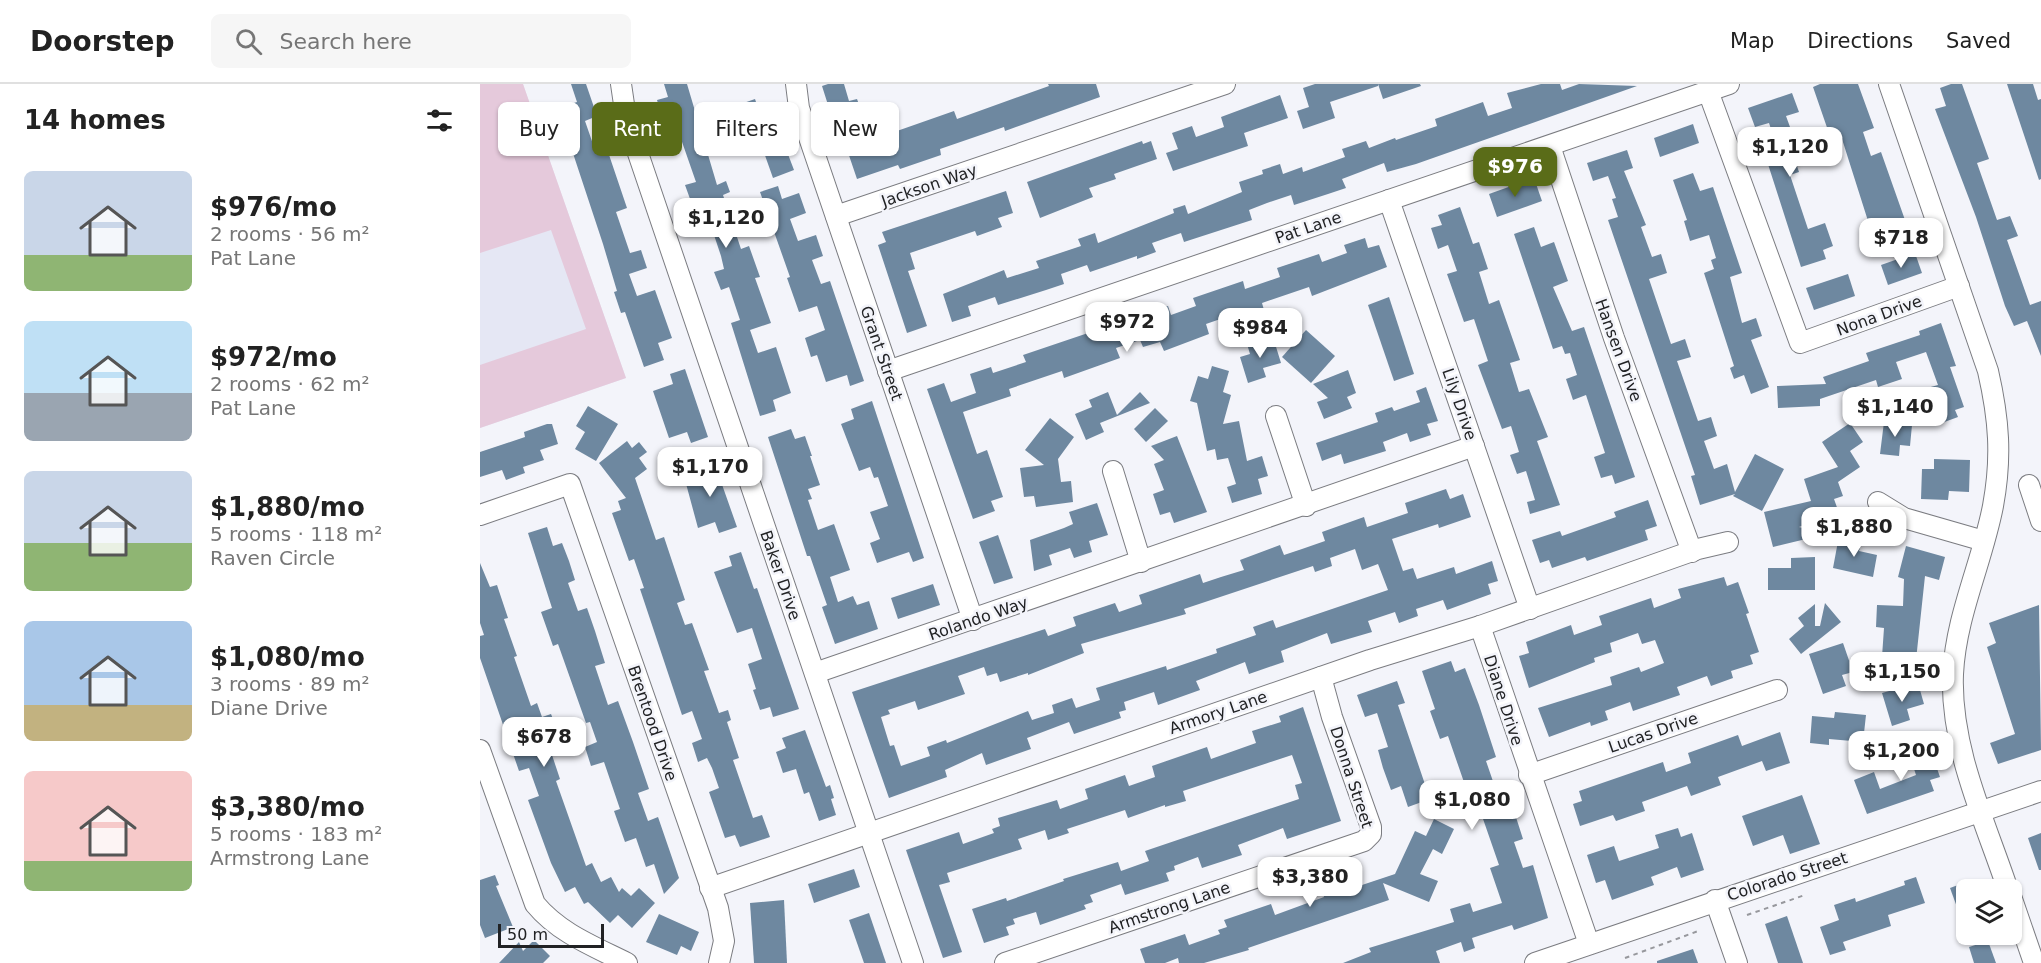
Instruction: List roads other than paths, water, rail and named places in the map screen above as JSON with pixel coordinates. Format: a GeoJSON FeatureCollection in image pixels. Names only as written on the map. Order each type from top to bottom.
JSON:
{"type":"FeatureCollection","features":[{"type":"Feature","properties":{"kind":"street","name":"Baker Drive"},"geometry":{"type":"LineString","coordinates":[[621,84],[626,118],[913,963]]}},
{"type":"Feature","properties":{"kind":"street","name":"Grant Street"},"geometry":{"type":"LineString","coordinates":[[796,84],[799,108],[974,620]]}},
{"type":"Feature","properties":{"kind":"street","name":"Jackson Way"},"geometry":{"type":"LineString","coordinates":[[836,216],[1225,84]]}},
{"type":"Feature","properties":{"kind":"street","name":"Pat Lane"},"geometry":{"type":"LineString","coordinates":[[888,371],[1729,84]]}},
{"type":"Feature","properties":{"kind":"street"},"geometry":{"type":"LineString","coordinates":[[1889,84],[1988,371],[1997,414],[2000,453],[1993,507],[1963,607],[1953,676],[1963,758],[2004,879]]}},
{"type":"Feature","properties":{"kind":"street","name":"Nona Drive"},"geometry":{"type":"LineString","coordinates":[[1708,91],[1800,343],[1959,286]]}},
{"type":"Feature","properties":{"kind":"street","name":"Hansen Drive"},"geometry":{"type":"LineString","coordinates":[[1550,146],[1614,338],[1692,552]]}},
{"type":"Feature","properties":{"kind":"street","name":"Lily Drive"},"geometry":{"type":"LineString","coordinates":[[1389,200],[1530,609]]}},
{"type":"Feature","properties":{"kind":"street"},"geometry":{"type":"LineString","coordinates":[[1276,416],[1306,506]]}},
{"type":"Feature","properties":{"kind":"street","name":"Rolando Way"},"geometry":{"type":"LineString","coordinates":[[815,673],[1306,506],[1474,446]]}},
{"type":"Feature","properties":{"kind":"street"},"geometry":{"type":"LineString","coordinates":[[1113,471],[1142,562]]}},
{"type":"Feature","properties":{"kind":"street","name":"Brentood Drive"},"geometry":{"type":"LineString","coordinates":[[480,515],[570,484],[710,888],[723,930],[723,952],[719,963]]}},
{"type":"Feature","properties":{"kind":"street"},"geometry":{"type":"LineString","coordinates":[[2029,485],[2041,520]]}},
{"type":"Feature","properties":{"kind":"street"},"geometry":{"type":"LineString","coordinates":[[1878,502],[1904,518],[1984,541]]}},
{"type":"Feature","properties":{"kind":"street","name":"Armory Lane"},"geometry":{"type":"LineString","coordinates":[[710,888],[1321,677],[1480,626],[1692,552],[1728,542]]}},
{"type":"Feature","properties":{"kind":"street","name":"Diane Drive"},"geometry":{"type":"LineString","coordinates":[[1480,626],[1529,775],[1589,944]]}},
{"type":"Feature","properties":{"kind":"street","name":"Donna Street"},"geometry":{"type":"LineString","coordinates":[[1321,677],[1332,717],[1371,827],[1371,834],[1364,841],[1332,851]]}},
{"type":"Feature","properties":{"kind":"street","name":"Lucas Drive"},"geometry":{"type":"LineString","coordinates":[[1529,775],[1778,690]]}},
{"type":"Feature","properties":{"kind":"street"},"geometry":{"type":"LineString","coordinates":[[480,750],[535,904],[547,919],[567,934],[627,963]]}},
{"type":"Feature","properties":{"kind":"street","name":"Colorado Street"},"geometry":{"type":"LineString","coordinates":[[1535,963],[2041,791]]}},
{"type":"Feature","properties":{"kind":"street","name":"Armstrong Lane"},"geometry":{"type":"LineString","coordinates":[[1005,963],[1332,851]]}},
{"type":"Feature","properties":{"kind":"street"},"geometry":{"type":"LineString","coordinates":[[1715,900],[1737,963]]}},
{"type":"Feature","properties":{"kind":"street"},"geometry":{"type":"LineString","coordinates":[[2022,928],[2034,963]]}}]}
